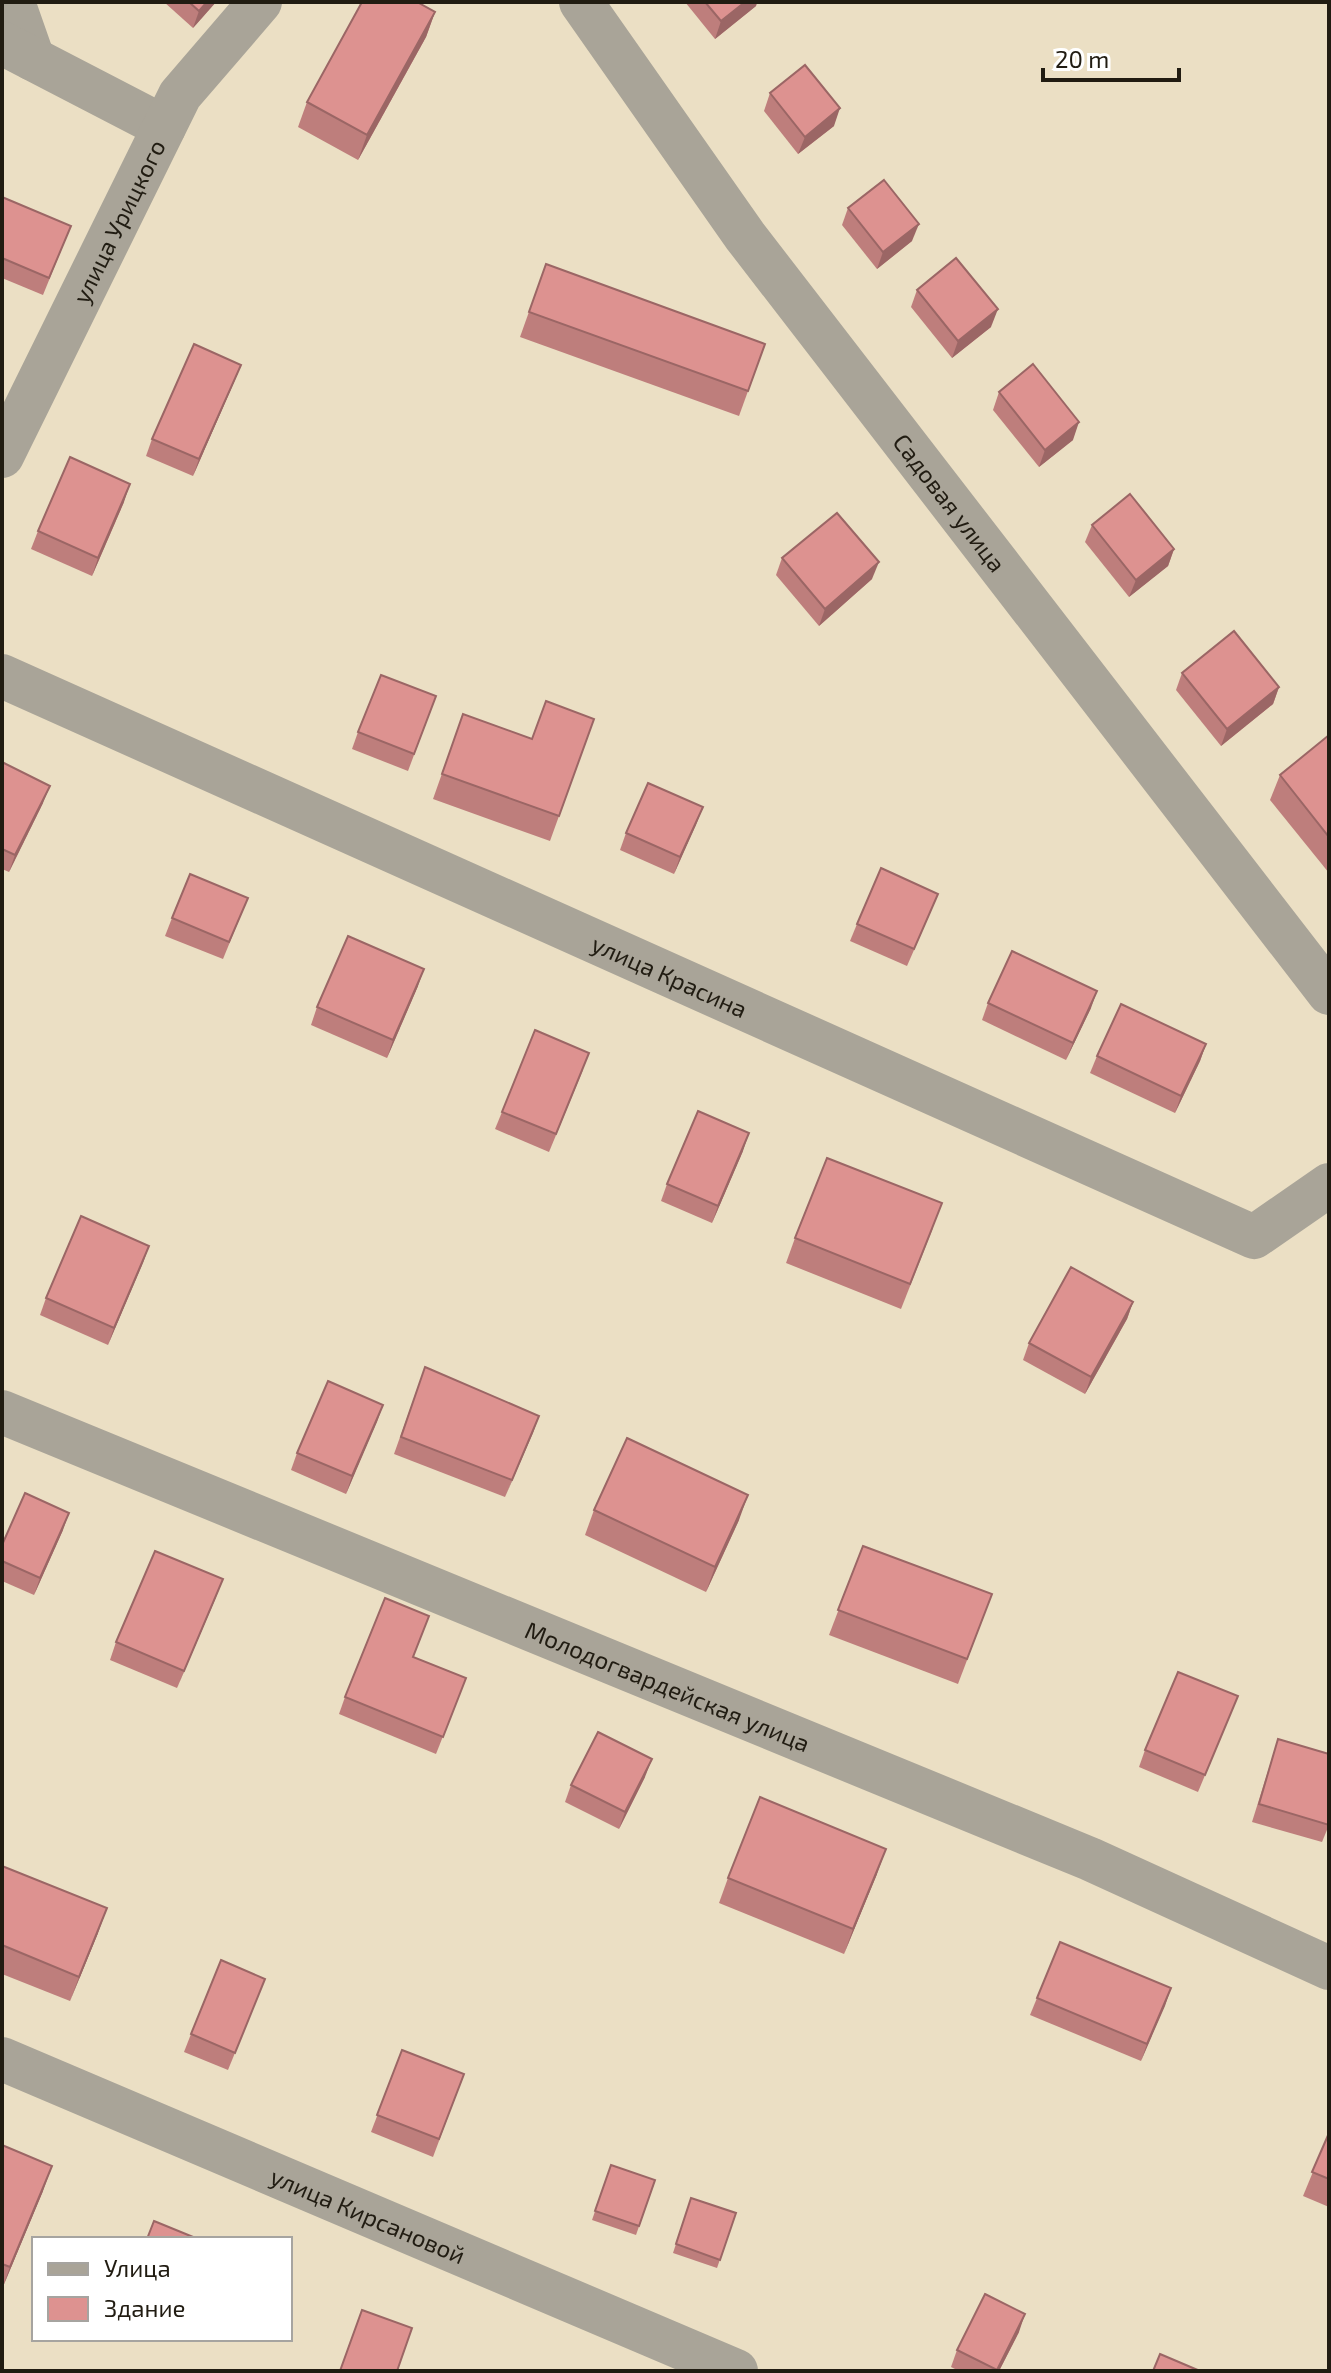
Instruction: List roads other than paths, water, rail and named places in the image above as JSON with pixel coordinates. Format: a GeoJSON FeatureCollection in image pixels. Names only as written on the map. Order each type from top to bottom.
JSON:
{"type":"FeatureCollection","features":[{"type":"Feature","properties":{"kind":"street"},"geometry":{"type":"LineString","coordinates":[[13,2],[18,51],[164,127]]}},
{"type":"Feature","properties":{"kind":"street","name":"улица Урицкого"},"geometry":{"type":"LineString","coordinates":[[2,456],[180,95],[260,2]]}},
{"type":"Feature","properties":{"kind":"street","name":"Садовая улица"},"geometry":{"type":"LineString","coordinates":[[581,2],[745,236],[1329,993]]}},
{"type":"Feature","properties":{"kind":"street","name":"улица Красина"},"geometry":{"type":"LineString","coordinates":[[2,676],[1254,1237],[1329,1185]]}},
{"type":"Feature","properties":{"kind":"street","name":"Молодогвардейская улица"},"geometry":{"type":"LineString","coordinates":[[2,1412],[1090,1859],[1329,1968]]}},
{"type":"Feature","properties":{"kind":"street","name":"улица Кирсановой"},"geometry":{"type":"LineString","coordinates":[[2,2059],[736,2371]]}}]}
